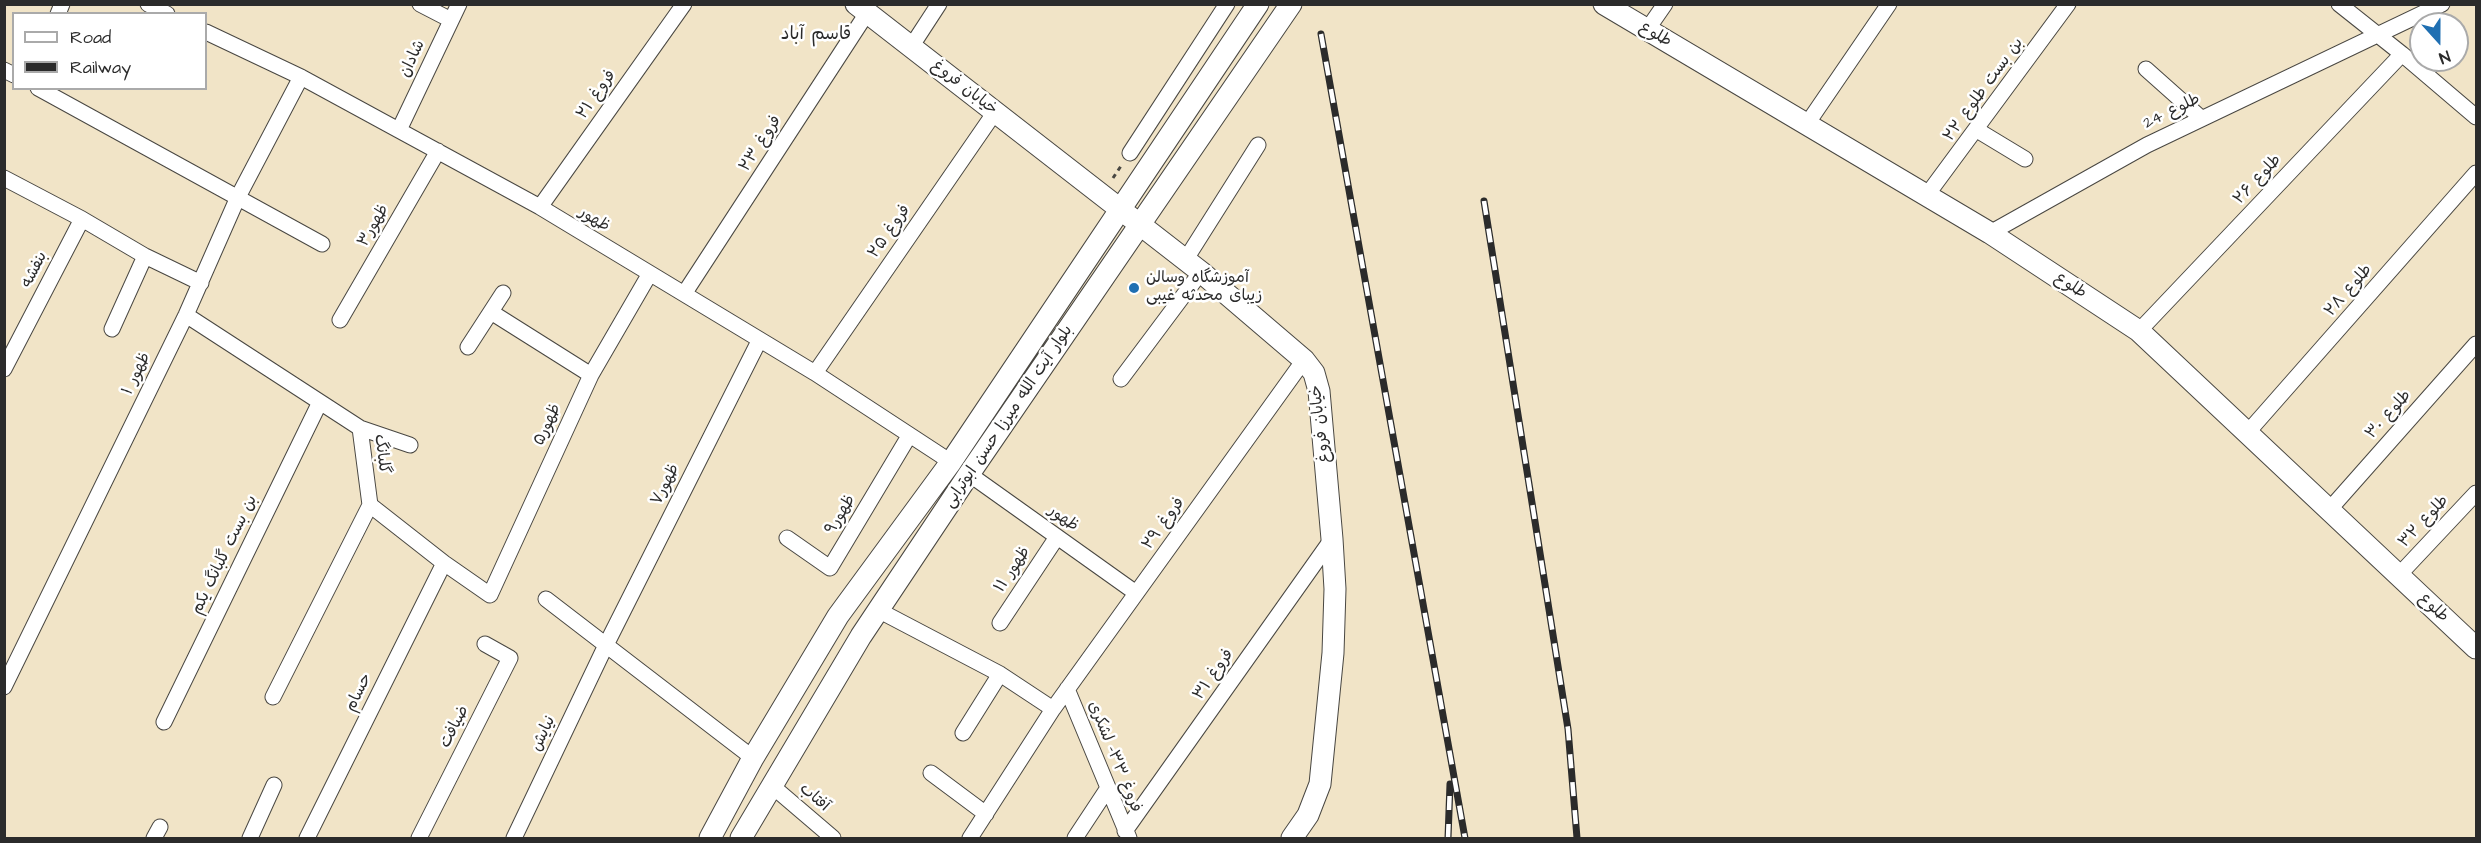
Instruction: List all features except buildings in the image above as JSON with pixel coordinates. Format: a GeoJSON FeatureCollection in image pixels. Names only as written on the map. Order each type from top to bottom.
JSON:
{"type":"FeatureCollection","features":[{"type":"Feature","properties":{"kind":"street"},"geometry":{"type":"LineString","coordinates":[[148,4],[163,12]]}},
{"type":"Feature","properties":{"kind":"street"},"geometry":{"type":"LineString","coordinates":[[420,4],[451,20]]}},
{"type":"Feature","properties":{"kind":"street","name":"شادان"},"geometry":{"type":"LineString","coordinates":[[399,130],[459,4]]}},
{"type":"Feature","properties":{"kind":"street","name":"فروغ ۲۱"},"geometry":{"type":"LineString","coordinates":[[540,207],[684,4]]}},
{"type":"Feature","properties":{"kind":"street"},"geometry":{"type":"LineString","coordinates":[[910,46],[939,4]]}},
{"type":"Feature","properties":{"kind":"street"},"geometry":{"type":"LineString","coordinates":[[1130,153],[1227,4]]}},
{"type":"Feature","properties":{"kind":"street","name":"بلوار آیت الله میرزا حسن ابوترابی"},"geometry":{"type":"LineString","coordinates":[[710,838],[753,758],[838,616],[951,462],[1258,4]]}},
{"type":"Feature","properties":{"kind":"street","name":"بلوار آیت الله میرزا حسن ابوترابی"},"geometry":{"type":"LineString","coordinates":[[741,838],[878,610],[1291,4]]}},
{"type":"Feature","properties":{"kind":"street","name":"طلوع"},"geometry":{"type":"LineString","coordinates":[[1604,4],[1990,232],[2139,331],[2398,576],[2475,643]]}},
{"type":"Feature","properties":{"kind":"street"},"geometry":{"type":"LineString","coordinates":[[1647,30],[1665,4]]}},
{"type":"Feature","properties":{"kind":"street"},"geometry":{"type":"LineString","coordinates":[[1807,124],[1889,4]]}},
{"type":"Feature","properties":{"kind":"street","name":"بن بست طلوع ۲۲"},"geometry":{"type":"LineString","coordinates":[[1927,195],[2068,4]]}},
{"type":"Feature","properties":{"kind":"street"},"geometry":{"type":"LineString","coordinates":[[2339,4],[2476,117]]}},
{"type":"Feature","properties":{"kind":"street","name":"طلوع 24"},"geometry":{"type":"LineString","coordinates":[[1990,232],[2146,145],[2442,4]]}},
{"type":"Feature","properties":{"kind":"street","name":"خیابان فروغ"},"geometry":{"type":"LineString","coordinates":[[862,9],[1193,265],[1304,360],[1314,373],[1319,391],[1332,539],[1335,589],[1333,653],[1320,784],[1308,815],[1292,838]]}},
{"type":"Feature","properties":{"kind":"street","name":"فروغ ۲۳"},"geometry":{"type":"LineString","coordinates":[[684,294],[862,9]]}},
{"type":"Feature","properties":{"kind":"street","name":"ظهور"},"geometry":{"type":"LineString","coordinates":[[207,32],[301,77],[540,207],[649,275],[815,373],[951,462]]}},
{"type":"Feature","properties":{"kind":"street","name":"طلوع ۲۶"},"geometry":{"type":"LineString","coordinates":[[2139,331],[2402,54]]}},
{"type":"Feature","properties":{"kind":"street"},"geometry":{"type":"LineString","coordinates":[[2146,69],[2201,118]]}},
{"type":"Feature","properties":{"kind":"street","name":"ظهور ۱"},"geometry":{"type":"LineString","coordinates":[[4,687],[186,315],[238,197],[301,77]]}},
{"type":"Feature","properties":{"kind":"street"},"geometry":{"type":"LineString","coordinates":[[42,90],[322,244]]}},
{"type":"Feature","properties":{"kind":"street"},"geometry":{"type":"LineString","coordinates":[[1161,105],[1183,119]]}},
{"type":"Feature","properties":{"kind":"street","name":"فروغ ۲۵"},"geometry":{"type":"LineString","coordinates":[[815,373],[995,112]]}},
{"type":"Feature","properties":{"kind":"street"},"geometry":{"type":"LineString","coordinates":[[1977,130],[2025,159]]}},
{"type":"Feature","properties":{"kind":"street"},"geometry":{"type":"LineString","coordinates":[[1120,378],[1193,265],[1258,145]]}},
{"type":"Feature","properties":{"kind":"street","name":"ظهور۳"},"geometry":{"type":"LineString","coordinates":[[340,320],[438,151]]}},
{"type":"Feature","properties":{"kind":"street","name":"طلوع ۲۸"},"geometry":{"type":"LineString","coordinates":[[2248,432],[2476,173]]}},
{"type":"Feature","properties":{"kind":"street"},"geometry":{"type":"LineString","coordinates":[[4,178],[82,219],[145,256],[201,283]]}},
{"type":"Feature","properties":{"kind":"street","name":"بنفشه"},"geometry":{"type":"LineString","coordinates":[[4,369],[82,219]]}},
{"type":"Feature","properties":{"kind":"street"},"geometry":{"type":"LineString","coordinates":[[112,329],[145,256]]}},
{"type":"Feature","properties":{"kind":"street","name":"ظهور۵"},"geometry":{"type":"LineString","coordinates":[[444,563],[490,595],[591,375],[649,275]]}},
{"type":"Feature","properties":{"kind":"street"},"geometry":{"type":"LineString","coordinates":[[468,347],[503,293]]}},
{"type":"Feature","properties":{"kind":"street"},"geometry":{"type":"LineString","coordinates":[[491,312],[591,375]]}},
{"type":"Feature","properties":{"kind":"street","name":"گلبانگ"},"geometry":{"type":"LineString","coordinates":[[186,315],[360,429],[370,505]]}},
{"type":"Feature","properties":{"kind":"street","name":"ظهور۷"},"geometry":{"type":"LineString","coordinates":[[606,645],[759,341]]}},
{"type":"Feature","properties":{"kind":"street","name":"طلوع ۳۰"},"geometry":{"type":"LineString","coordinates":[[2329,510],[2476,344]]}},
{"type":"Feature","properties":{"kind":"street","name":"فروغ ۲۹"},"geometry":{"type":"LineString","coordinates":[[970,838],[1067,688],[1304,360]]}},
{"type":"Feature","properties":{"kind":"street","name":"بن بست گلبانگ یکم"},"geometry":{"type":"LineString","coordinates":[[164,722],[320,404]]}},
{"type":"Feature","properties":{"kind":"street"},"geometry":{"type":"LineString","coordinates":[[360,429],[410,445]]}},
{"type":"Feature","properties":{"kind":"street","name":"ظهور۹"},"geometry":{"type":"LineString","coordinates":[[787,538],[830,568],[909,436]]}},
{"type":"Feature","properties":{"kind":"street","name":"ظهور"},"geometry":{"type":"LineString","coordinates":[[969,474],[1136,593]]}},
{"type":"Feature","properties":{"kind":"street","name":"طلوع ۳۲"},"geometry":{"type":"LineString","coordinates":[[2398,576],[2476,493]]}},
{"type":"Feature","properties":{"kind":"street"},"geometry":{"type":"LineString","coordinates":[[273,697],[370,505],[444,563]]}},
{"type":"Feature","properties":{"kind":"street","name":"ظهور ۱۱"},"geometry":{"type":"LineString","coordinates":[[999,623],[1057,537]]}},
{"type":"Feature","properties":{"kind":"street","name":"فروغ ۳۱"},"geometry":{"type":"LineString","coordinates":[[1127,835],[1332,539]]}},
{"type":"Feature","properties":{"kind":"street","name":"حسام"},"geometry":{"type":"LineString","coordinates":[[307,838],[444,563]]}},
{"type":"Feature","properties":{"kind":"street"},"geometry":{"type":"LineString","coordinates":[[546,599],[753,758]]}},
{"type":"Feature","properties":{"kind":"street"},"geometry":{"type":"LineString","coordinates":[[878,610],[1000,674],[1053,709]]}},
{"type":"Feature","properties":{"kind":"street","name":"ضیافت"},"geometry":{"type":"LineString","coordinates":[[419,838],[510,658],[484,644]]}},
{"type":"Feature","properties":{"kind":"street","name":"نيايش"},"geometry":{"type":"LineString","coordinates":[[514,838],[606,645]]}},
{"type":"Feature","properties":{"kind":"street"},"geometry":{"type":"LineString","coordinates":[[963,733],[1000,674]]}},
{"type":"Feature","properties":{"kind":"street","name":"فروغ ۳۳- لشکری"},"geometry":{"type":"LineString","coordinates":[[1067,688],[1127,835]]}},
{"type":"Feature","properties":{"kind":"street"},"geometry":{"type":"LineString","coordinates":[[931,773],[986,814]]}},
{"type":"Feature","properties":{"kind":"street"},"geometry":{"type":"LineString","coordinates":[[250,838],[274,785]]}},
{"type":"Feature","properties":{"kind":"street","name":"آفتاب"},"geometry":{"type":"LineString","coordinates":[[771,785],[833,838]]}},
{"type":"Feature","properties":{"kind":"street"},"geometry":{"type":"LineString","coordinates":[[1075,838],[1108,788]]}},
{"type":"Feature","properties":{"kind":"path"},"geometry":{"type":"LineString","coordinates":[[1102,195],[1130,153]]}},
{"type":"Feature","properties":{"kind":"railway"},"geometry":{"type":"LineString","coordinates":[[1321,34],[1465,838]]}},
{"type":"Feature","properties":{"kind":"railway"},"geometry":{"type":"LineString","coordinates":[[1484,201],[1568,729],[1577,838]]}},
{"type":"Feature","properties":{"kind":"railway"},"geometry":{"type":"LineString","coordinates":[[1448,838],[1450,784]]}},
{"type":"Feature","properties":{"kind":"place","name":"آموزشگاه وسالن زیبای محدثه غیبی"},"geometry":{"type":"Point","coordinates":[1134,288]}},
{"type":"Feature","properties":{"kind":"district","name":"قاسم آباد"},"geometry":{"type":"Point","coordinates":[816,35]}}]}
